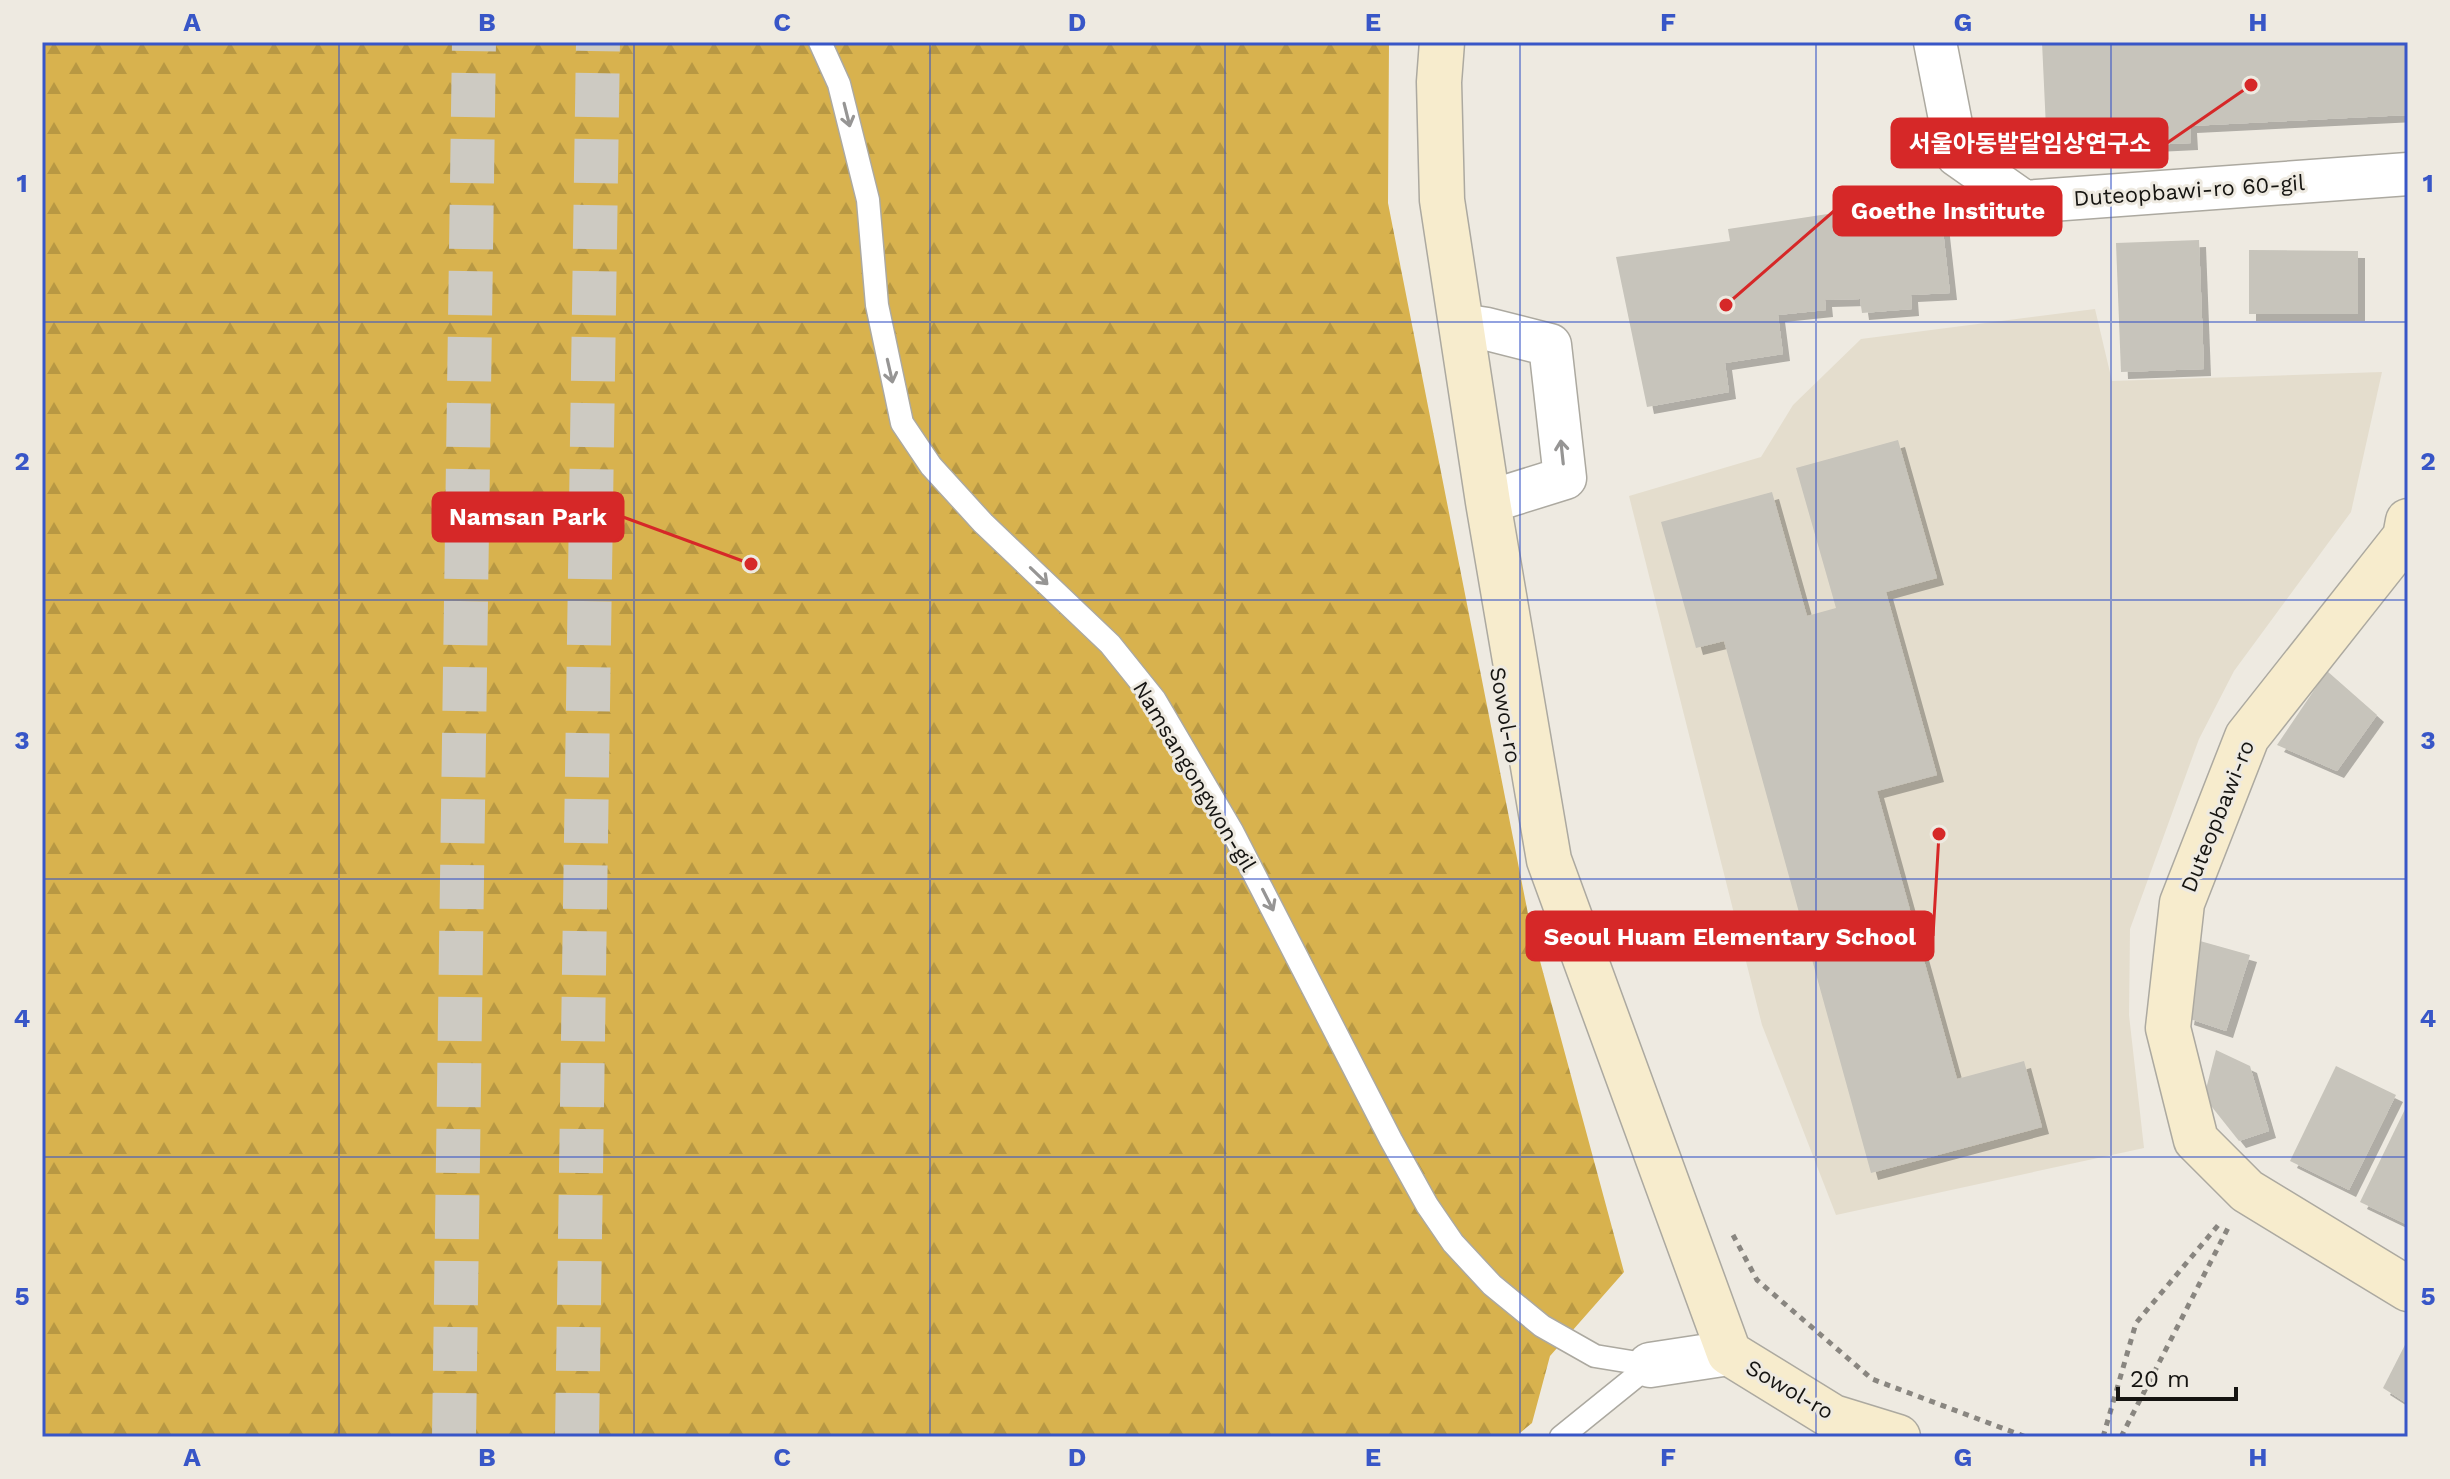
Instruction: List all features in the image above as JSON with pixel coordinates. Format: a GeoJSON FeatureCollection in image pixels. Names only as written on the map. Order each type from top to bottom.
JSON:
{"type":"FeatureCollection","features":[{"type":"Feature","properties":{"kind":"main road","name":"Sowol-ro"},"geometry":{"type":"LineString","coordinates":[[1429,42],[1427,83],[1432,204],[1495,651],[1537,869],[1677,1252],[1705,1311],[1729,1353],[1774,1398],[1800,1416],[1844,1437]]}},
{"type":"Feature","properties":{"kind":"main road","name":"Sowol-ro"},"geometry":{"type":"LineString","coordinates":[[1442,42],[1439,82],[1442,200],[1488,502],[1549,860],[1729,1353],[1833,1417],[1898,1437]]}},
{"type":"Feature","properties":{"kind":"main road","name":"Duteopbawi-ro"},"geometry":{"type":"LineString","coordinates":[[2408,521],[2405,537],[2247,737],[2182,903],[2168,1028],[2196,1140],[2247,1191],[2408,1289]]}},
{"type":"Feature","properties":{"kind":"street","name":"Duteopbawi-ro 60-gil"},"geometry":{"type":"LineString","coordinates":[[1935,42],[1957,155],[2024,202],[2408,174]]}},
{"type":"Feature","properties":{"kind":"street"},"geometry":{"type":"LineString","coordinates":[[1461,325],[1550,345],[1565,478],[1488,502]]}},
{"type":"Feature","properties":{"kind":"street","name":"Namsangongwon-gil"},"geometry":{"type":"LineString","coordinates":[[1650,1365],[1729,1353]]}},
{"type":"Feature","properties":{"kind":"lane","name":"Namsangongwon-gil"},"geometry":{"type":"LineString","coordinates":[[820,42],[839,84],[868,200],[877,305],[902,423],[931,466],[983,523],[1110,644],[1155,700],[1232,831],[1391,1140],[1427,1205],[1453,1243],[1492,1285],[1542,1326],[1595,1356],[1650,1365]]}},
{"type":"Feature","properties":{"kind":"lane"},"geometry":{"type":"LineString","coordinates":[[1561,1437],[1650,1365]]}},
{"type":"Feature","properties":{"kind":"path"},"geometry":{"type":"LineString","coordinates":[[2103,1437],[2136,1323],[2247,1191]]}},
{"type":"Feature","properties":{"kind":"path"},"geometry":{"type":"LineString","coordinates":[[2121,1437],[2247,1191]]}},
{"type":"Feature","properties":{"kind":"path"},"geometry":{"type":"LineString","coordinates":[[1729,1227],[1757,1280],[1872,1379],[2026,1437]]}},
{"type":"Feature","properties":{"kind":"shaded area"},"geometry":{"type":"Polygon","coordinates":[[[2095,309],[2112,381],[2382,372],[2351,512],[2234,671],[2199,739],[2130,929],[2129,1015],[2144,1148],[1836,1215],[1762,1025],[1629,496],[1761,457],[1793,405],[1861,339],[2095,309]]]}},
{"type":"Feature","properties":{"kind":"green space"},"geometry":{"type":"Polygon","coordinates":[[[42,42],[1389,42],[1388,203],[1530,924],[1624,1272],[1550,1356],[1532,1423],[1515,1437],[42,1437],[42,42]]]}},
{"type":"Feature","properties":{"kind":"building"},"geometry":{"type":"Polygon","coordinates":[[[2042,42],[2408,42],[2408,115],[2190,126],[2191,143],[2047,150],[2042,42]]]}},
{"type":"Feature","properties":{"kind":"building"},"geometry":{"type":"Polygon","coordinates":[[[1899,199],[1900,206],[1940,203],[1950,293],[1911,295],[1912,309],[1862,313],[1860,299],[1825,300],[1826,310],[1778,315],[1783,354],[1725,363],[1729,392],[1647,407],[1616,257],[1730,241],[1728,229],[1854,210],[1854,205],[1899,199]]]}},
{"type":"Feature","properties":{"kind":"building"},"geometry":{"type":"Polygon","coordinates":[[[2199,240],[2204,369],[2121,372],[2116,243],[2199,240]]]}},
{"type":"Feature","properties":{"kind":"building"},"geometry":{"type":"Polygon","coordinates":[[[2249,250],[2358,251],[2358,314],[2249,314],[2249,250]]]}},
{"type":"Feature","properties":{"kind":"building"},"geometry":{"type":"Polygon","coordinates":[[[1898,440],[1937,578],[1886,592],[1937,775],[1877,791],[1957,1079],[2024,1061],[2042,1127],[1871,1173],[1724,641],[1696,648],[1661,522],[1772,492],[1807,616],[1836,608],[1796,468],[1898,440]]]}},
{"type":"Feature","properties":{"kind":"building"},"geometry":{"type":"Polygon","coordinates":[[[2327,671],[2377,715],[2337,771],[2277,745],[2327,671]]]}},
{"type":"Feature","properties":{"kind":"building"},"geometry":{"type":"Polygon","coordinates":[[[2200,941],[2250,955],[2226,1031],[2187,1018],[2200,941]]]}},
{"type":"Feature","properties":{"kind":"building"},"geometry":{"type":"Polygon","coordinates":[[[2216,1050],[2250,1066],[2269,1131],[2239,1141],[2204,1097],[2216,1050]]]}},
{"type":"Feature","properties":{"kind":"building"},"geometry":{"type":"Polygon","coordinates":[[[2336,1066],[2396,1095],[2349,1190],[2290,1161],[2336,1066]]]}},
{"type":"Feature","properties":{"kind":"building"},"geometry":{"type":"Polygon","coordinates":[[[2408,1103],[2408,1225],[2360,1202],[2408,1103]]]}},
{"type":"Feature","properties":{"kind":"building"},"geometry":{"type":"Polygon","coordinates":[[[2408,1339],[2408,1404],[2383,1388],[2408,1339]]]}},
{"type":"Feature","properties":{"kind":"tunnel"},"geometry":{"type":"LineString","coordinates":[[454,1437],[474,42]]}},
{"type":"Feature","properties":{"kind":"tunnel"},"geometry":{"type":"LineString","coordinates":[[577,1437],[598,42]]}},
{"type":"Feature","properties":{"kind":"place","name":"서울아동발달임상연구소"},"geometry":{"type":"Point","coordinates":[2251,85]}},
{"type":"Feature","properties":{"kind":"place","name":"Goethe Institute"},"geometry":{"type":"Point","coordinates":[1726,305]}},
{"type":"Feature","properties":{"kind":"place","name":"Namsan Park"},"geometry":{"type":"Point","coordinates":[751,564]}},
{"type":"Feature","properties":{"kind":"place","name":"Seoul Huam Elementary School"},"geometry":{"type":"Point","coordinates":[1939,834]}}]}
